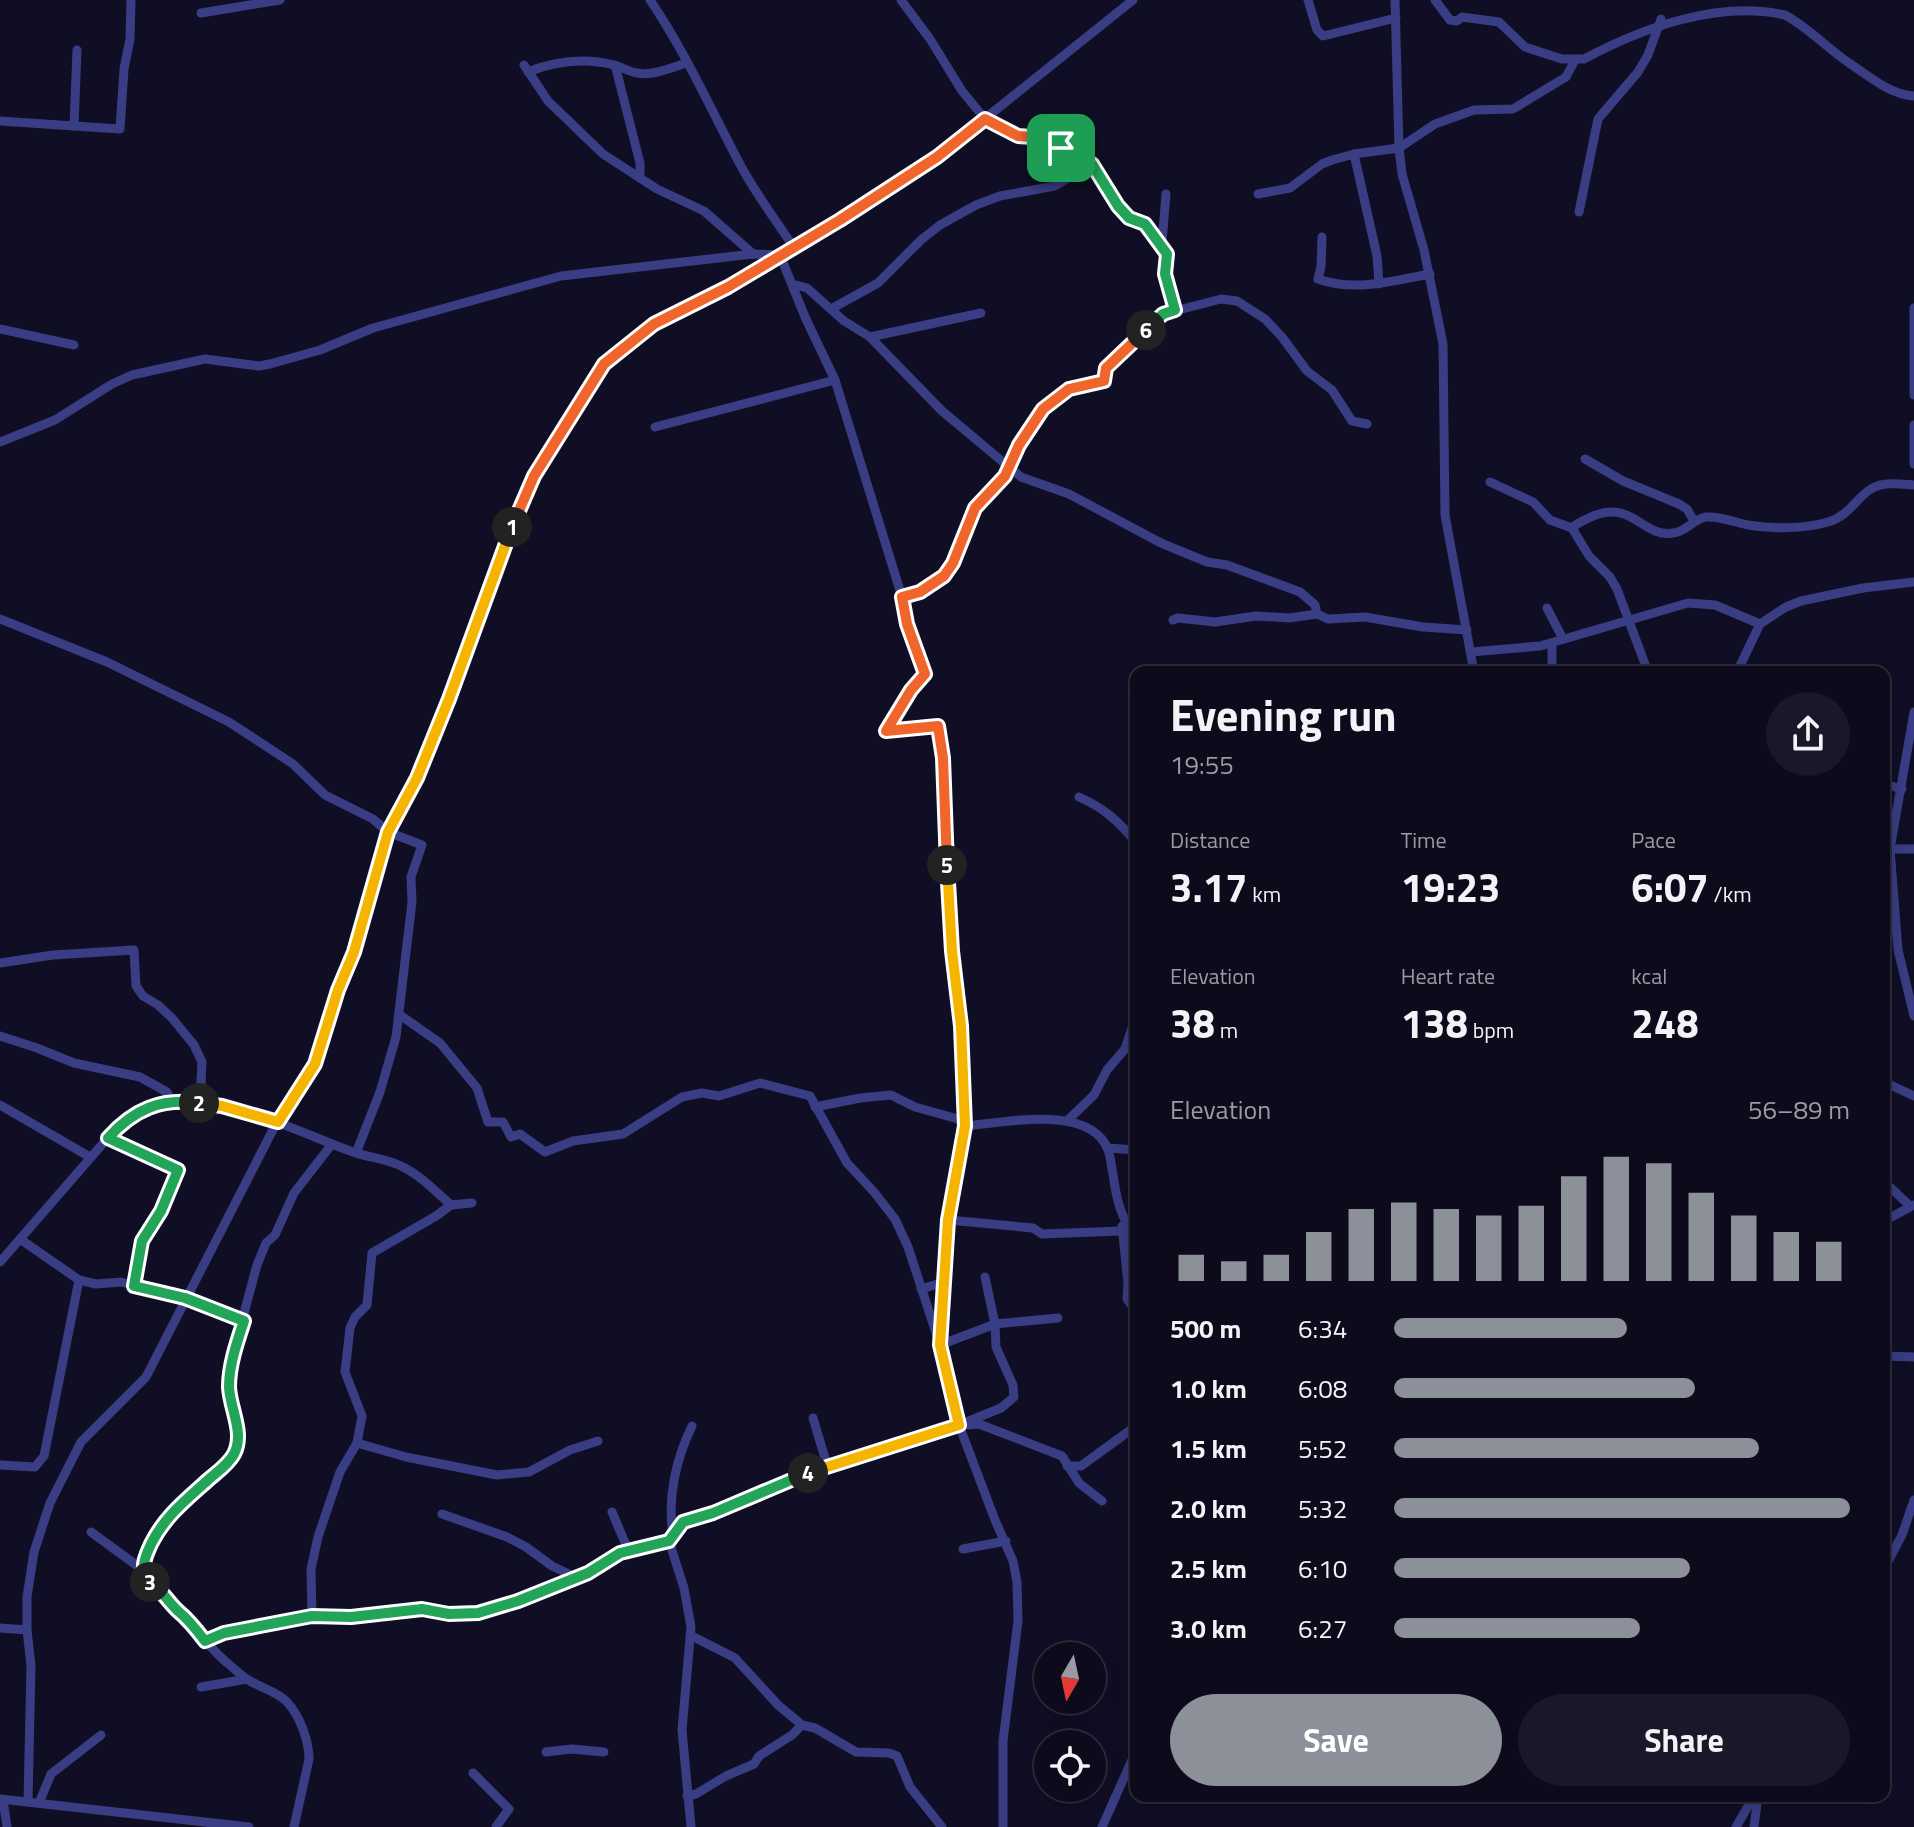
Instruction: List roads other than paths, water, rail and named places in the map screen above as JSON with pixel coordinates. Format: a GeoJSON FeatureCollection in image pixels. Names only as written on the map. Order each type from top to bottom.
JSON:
{"type":"FeatureCollection","features":[{"type":"Feature","properties":{"kind":"street"},"geometry":{"type":"LineString","coordinates":[[0,121],[120,129],[131,0]]}},
{"type":"Feature","properties":{"kind":"street"},"geometry":{"type":"LineString","coordinates":[[201,13],[280,0]]}},
{"type":"Feature","properties":{"kind":"street"},"geometry":{"type":"LineString","coordinates":[[650,0],[673,33],[743,170],[793,246]]}},
{"type":"Feature","properties":{"kind":"street"},"geometry":{"type":"LineString","coordinates":[[901,0],[962,91],[985,119],[1018,136],[1032,137],[1092,164],[1118,206],[1129,218],[1145,224],[1162,243],[1167,254],[1165,274],[1175,310]]}},
{"type":"Feature","properties":{"kind":"street"},"geometry":{"type":"LineString","coordinates":[[28,1801],[31,1666],[27,1597],[34,1552],[50,1503],[81,1442],[146,1377],[278,1122],[315,1064],[338,990],[354,952],[388,832],[417,778],[515,517],[534,476],[604,364],[654,324],[728,287],[937,157],[1133,0]]}},
{"type":"Feature","properties":{"kind":"street"},"geometry":{"type":"LineString","coordinates":[[1308,0],[1317,30],[1323,36],[1396,18]]}},
{"type":"Feature","properties":{"kind":"street"},"geometry":{"type":"LineString","coordinates":[[1395,0],[1402,174],[1430,274],[1443,344],[1445,515],[1473,666]]}},
{"type":"Feature","properties":{"kind":"street"},"geometry":{"type":"LineString","coordinates":[[1435,0],[1450,20],[1457,21],[1462,17],[1499,22],[1525,47],[1575,60],[1584,59],[1661,19],[1705,5],[1745,1],[1784,14],[1832,52],[1878,82],[1896,92],[1914,96]]}},
{"type":"Feature","properties":{"kind":"street"},"geometry":{"type":"LineString","coordinates":[[1579,212],[1598,119],[1638,72],[1648,55],[1661,19]]}},
{"type":"Feature","properties":{"kind":"street"},"geometry":{"type":"LineString","coordinates":[[74,126],[77,50]]}},
{"type":"Feature","properties":{"kind":"street"},"geometry":{"type":"LineString","coordinates":[[1258,194],[1290,188],[1322,164],[1354,154],[1399,148],[1435,124],[1460,115],[1488,109],[1513,109],[1566,77],[1575,60]]}},
{"type":"Feature","properties":{"kind":"street"},"geometry":{"type":"LineString","coordinates":[[686,63],[647,74],[584,61],[526,69],[548,101],[603,154],[640,178],[704,211],[753,254]]}},
{"type":"Feature","properties":{"kind":"street"},"geometry":{"type":"LineString","coordinates":[[615,65],[640,163],[640,178]]}},
{"type":"Feature","properties":{"kind":"street"},"geometry":{"type":"LineString","coordinates":[[1354,154],[1377,256],[1379,284]]}},
{"type":"Feature","properties":{"kind":"street"},"geometry":{"type":"LineString","coordinates":[[831,309],[878,283],[921,240],[964,211],[1000,196],[1055,186],[1092,164]]}},
{"type":"Feature","properties":{"kind":"street"},"geometry":{"type":"LineString","coordinates":[[1162,243],[1166,194]]}},
{"type":"Feature","properties":{"kind":"street"},"geometry":{"type":"LineString","coordinates":[[1322,237],[1318,279],[1339,287],[1379,284],[1430,274]]}},
{"type":"Feature","properties":{"kind":"street"},"geometry":{"type":"LineString","coordinates":[[0,442],[55,420],[132,375],[205,359],[259,366],[270,364],[320,350],[373,328],[561,276],[753,254],[780,255]]}},
{"type":"Feature","properties":{"kind":"street"},"geometry":{"type":"LineString","coordinates":[[780,255],[835,380],[902,597],[907,624],[925,674],[911,690],[886,731],[938,726],[943,758],[952,951],[961,1026],[965,1126],[948,1220],[940,1345]]}},
{"type":"Feature","properties":{"kind":"street"},"geometry":{"type":"LineString","coordinates":[[792,284],[807,288],[870,337],[942,411],[1021,477],[1069,494],[1161,543],[1207,562],[1227,565],[1300,592],[1315,605],[1317,614]]}},
{"type":"Feature","properties":{"kind":"street"},"geometry":{"type":"LineString","coordinates":[[902,597],[920,592],[944,576],[953,563],[975,508],[1005,476],[1019,445],[1043,409],[1069,389],[1104,381],[1106,368],[1163,314],[1221,299],[1237,301],[1265,319],[1307,371],[1332,390],[1352,421],[1367,424]]}},
{"type":"Feature","properties":{"kind":"street"},"geometry":{"type":"LineString","coordinates":[[1914,308],[1914,395]]}},
{"type":"Feature","properties":{"kind":"street"},"geometry":{"type":"LineString","coordinates":[[870,337],[981,313]]}},
{"type":"Feature","properties":{"kind":"street"},"geometry":{"type":"LineString","coordinates":[[0,329],[74,345]]}},
{"type":"Feature","properties":{"kind":"street"},"geometry":{"type":"LineString","coordinates":[[655,427],[835,380]]}},
{"type":"Feature","properties":{"kind":"street"},"geometry":{"type":"LineString","coordinates":[[1914,425],[1914,464]]}},
{"type":"Feature","properties":{"kind":"street"},"geometry":{"type":"LineString","coordinates":[[1585,459],[1623,481],[1679,504],[1687,509],[1694,521]]}},
{"type":"Feature","properties":{"kind":"street"},"geometry":{"type":"LineString","coordinates":[[1490,482],[1533,502],[1550,520],[1572,528],[1589,556],[1610,577],[1645,664]]}},
{"type":"Feature","properties":{"kind":"street"},"geometry":{"type":"LineString","coordinates":[[1572,528],[1610,510],[1669,534],[1706,517],[1775,528],[1830,522],[1853,508],[1870,489],[1889,484],[1914,485]]}},
{"type":"Feature","properties":{"kind":"street"},"geometry":{"type":"LineString","coordinates":[[1740,666],[1760,624],[1786,607],[1863,588],[1914,582]]}},
{"type":"Feature","properties":{"kind":"street"},"geometry":{"type":"LineString","coordinates":[[1471,652],[1515,650],[1552,643],[1629,619],[1697,603],[1715,605],[1760,624]]}},
{"type":"Feature","properties":{"kind":"street"},"geometry":{"type":"LineString","coordinates":[[1547,608],[1563,639]]}},
{"type":"Feature","properties":{"kind":"street"},"geometry":{"type":"LineString","coordinates":[[1173,620],[1215,622],[1256,616],[1289,618],[1317,614],[1328,619],[1365,617],[1423,627],[1467,630]]}},
{"type":"Feature","properties":{"kind":"street"},"geometry":{"type":"LineString","coordinates":[[0,619],[107,662],[229,722],[293,764],[325,795],[373,819],[388,832],[422,845],[411,877],[412,902],[400,1015],[380,1092],[356,1153]]}},
{"type":"Feature","properties":{"kind":"street"},"geometry":{"type":"LineString","coordinates":[[1552,643],[1552,666]]}},
{"type":"Feature","properties":{"kind":"street"},"geometry":{"type":"LineString","coordinates":[[1914,712],[1890,849],[1898,950],[1914,1016]]}},
{"type":"Feature","properties":{"kind":"street"},"geometry":{"type":"LineString","coordinates":[[1890,786],[1902,789]]}},
{"type":"Feature","properties":{"kind":"street"},"geometry":{"type":"LineString","coordinates":[[1079,797],[1106,810],[1130,835]]}},
{"type":"Feature","properties":{"kind":"street"},"geometry":{"type":"LineString","coordinates":[[1890,849],[1914,849]]}},
{"type":"Feature","properties":{"kind":"street"},"geometry":{"type":"LineString","coordinates":[[0,963],[53,955],[134,950],[136,986],[143,996],[172,1018],[194,1045],[202,1062],[200,1103]]}},
{"type":"Feature","properties":{"kind":"street"},"geometry":{"type":"LineString","coordinates":[[400,1015],[440,1043],[477,1088],[488,1122],[503,1122],[511,1137],[520,1134],[545,1152],[573,1141],[623,1134],[682,1097],[702,1093],[719,1096],[750,1084],[774,1085],[810,1096],[847,1163],[895,1219],[908,1247],[940,1345],[959,1425],[1015,1571],[1018,1621],[1003,1729],[1003,1827]]}},
{"type":"Feature","properties":{"kind":"street"},"geometry":{"type":"LineString","coordinates":[[1068,1120],[1094,1095],[1107,1070],[1125,1049],[1130,1034]]}},
{"type":"Feature","properties":{"kind":"street"},"geometry":{"type":"LineString","coordinates":[[0,1036],[74,1063],[140,1077],[167,1092],[171,1101]]}},
{"type":"Feature","properties":{"kind":"street"},"geometry":{"type":"LineString","coordinates":[[1890,1085],[1914,1096]]}},
{"type":"Feature","properties":{"kind":"street"},"geometry":{"type":"LineString","coordinates":[[815,1107],[891,1095],[915,1107],[958,1119],[965,1126]]}},
{"type":"Feature","properties":{"kind":"street"},"geometry":{"type":"LineString","coordinates":[[0,1262],[90,1157],[132,1114],[171,1101],[222,1106],[278,1122],[356,1153],[391,1161],[406,1168],[451,1205]]}},
{"type":"Feature","properties":{"kind":"street"},"geometry":{"type":"LineString","coordinates":[[0,1105],[90,1157]]}},
{"type":"Feature","properties":{"kind":"street"},"geometry":{"type":"LineString","coordinates":[[965,1126],[1043,1119],[1068,1120],[1093,1132],[1108,1148],[1123,1218],[1121,1231],[1128,1283],[1127,1299],[1130,1303]]}},
{"type":"Feature","properties":{"kind":"street"},"geometry":{"type":"LineString","coordinates":[[108,1138],[178,1170],[161,1211],[142,1241],[134,1286]]}},
{"type":"Feature","properties":{"kind":"street"},"geometry":{"type":"LineString","coordinates":[[294,1827],[309,1748],[288,1703],[247,1679],[205,1641],[162,1590],[145,1579],[143,1570],[144,1559],[164,1522],[235,1453],[237,1430],[229,1385],[236,1343],[257,1265],[294,1193],[332,1144]]}},
{"type":"Feature","properties":{"kind":"street"},"geometry":{"type":"LineString","coordinates":[[1108,1148],[1130,1150]]}},
{"type":"Feature","properties":{"kind":"street"},"geometry":{"type":"LineString","coordinates":[[1890,1190],[1912,1206],[1890,1218]]}},
{"type":"Feature","properties":{"kind":"street"},"geometry":{"type":"LineString","coordinates":[[312,1616],[311,1569],[318,1537],[340,1472],[357,1443],[362,1416],[345,1372],[347,1339],[355,1317],[367,1305],[372,1253],[451,1205],[472,1203]]}},
{"type":"Feature","properties":{"kind":"street"},"geometry":{"type":"LineString","coordinates":[[1123,1218],[1130,1228]]}},
{"type":"Feature","properties":{"kind":"street"},"geometry":{"type":"LineString","coordinates":[[948,1220],[1033,1228],[1042,1234],[1121,1231],[1130,1234]]}},
{"type":"Feature","properties":{"kind":"street"},"geometry":{"type":"LineString","coordinates":[[20,1239],[79,1280],[96,1284],[121,1282],[185,1298],[244,1321]]}},
{"type":"Feature","properties":{"kind":"street"},"geometry":{"type":"LineString","coordinates":[[205,1641],[224,1633],[312,1616],[351,1617],[422,1609],[449,1614],[478,1613],[577,1578],[620,1553],[671,1537],[683,1522],[713,1513],[827,1465],[959,1425],[1001,1408],[1014,1397],[1013,1385],[996,1347],[995,1324],[985,1277]]}},
{"type":"Feature","properties":{"kind":"street"},"geometry":{"type":"LineString","coordinates":[[0,1465],[35,1467],[44,1456],[79,1280]]}},
{"type":"Feature","properties":{"kind":"street"},"geometry":{"type":"LineString","coordinates":[[921,1289],[944,1282]]}},
{"type":"Feature","properties":{"kind":"street"},"geometry":{"type":"LineString","coordinates":[[940,1345],[995,1324],[1058,1318]]}},
{"type":"Feature","properties":{"kind":"street"},"geometry":{"type":"LineString","coordinates":[[1890,1356],[1914,1357]]}},
{"type":"Feature","properties":{"kind":"street"},"geometry":{"type":"LineString","coordinates":[[813,1418],[827,1465]]}},
{"type":"Feature","properties":{"kind":"street"},"geometry":{"type":"LineString","coordinates":[[959,1425],[979,1424],[1062,1456],[1079,1483],[1102,1501]]}},
{"type":"Feature","properties":{"kind":"street"},"geometry":{"type":"LineString","coordinates":[[691,1827],[682,1730],[691,1627],[671,1537],[670,1513],[678,1460],[692,1426]]}},
{"type":"Feature","properties":{"kind":"street"},"geometry":{"type":"LineString","coordinates":[[1067,1466],[1081,1466],[1130,1430]]}},
{"type":"Feature","properties":{"kind":"street"},"geometry":{"type":"LineString","coordinates":[[357,1443],[406,1457],[497,1475],[529,1472],[570,1450],[598,1441]]}},
{"type":"Feature","properties":{"kind":"street"},"geometry":{"type":"LineString","coordinates":[[1890,1558],[1914,1500]]}},
{"type":"Feature","properties":{"kind":"street"},"geometry":{"type":"LineString","coordinates":[[612,1512],[629,1552]]}},
{"type":"Feature","properties":{"kind":"street"},"geometry":{"type":"LineString","coordinates":[[442,1514],[507,1537],[577,1578]]}},
{"type":"Feature","properties":{"kind":"street"},"geometry":{"type":"LineString","coordinates":[[91,1532],[143,1570]]}},
{"type":"Feature","properties":{"kind":"street"},"geometry":{"type":"LineString","coordinates":[[963,1549],[1006,1541]]}},
{"type":"Feature","properties":{"kind":"street"},"geometry":{"type":"LineString","coordinates":[[0,1628],[27,1630]]}},
{"type":"Feature","properties":{"kind":"street"},"geometry":{"type":"LineString","coordinates":[[690,1635],[735,1658],[778,1705],[802,1725],[815,1728],[856,1752],[897,1756],[910,1787],[942,1827]]}},
{"type":"Feature","properties":{"kind":"street"},"geometry":{"type":"LineString","coordinates":[[201,1687],[247,1679]]}},
{"type":"Feature","properties":{"kind":"street"},"geometry":{"type":"LineString","coordinates":[[687,1796],[754,1764],[759,1756],[802,1725]]}},
{"type":"Feature","properties":{"kind":"street"},"geometry":{"type":"LineString","coordinates":[[39,1803],[51,1774],[101,1735]]}},
{"type":"Feature","properties":{"kind":"street"},"geometry":{"type":"LineString","coordinates":[[546,1752],[572,1749],[604,1752]]}},
{"type":"Feature","properties":{"kind":"street"},"geometry":{"type":"LineString","coordinates":[[1102,1827],[1130,1764]]}},
{"type":"Feature","properties":{"kind":"street"},"geometry":{"type":"LineString","coordinates":[[473,1773],[509,1809],[496,1827]]}},
{"type":"Feature","properties":{"kind":"street"},"geometry":{"type":"LineString","coordinates":[[7,1827],[2,1800],[177,1823],[249,1827]]}},
{"type":"Feature","properties":{"kind":"street"},"geometry":{"type":"LineString","coordinates":[[1736,1827],[1752,1802]]}},
{"type":"Feature","properties":{"kind":"street"},"geometry":{"type":"LineString","coordinates":[[1754,1827],[1756,1802]]}}]}
